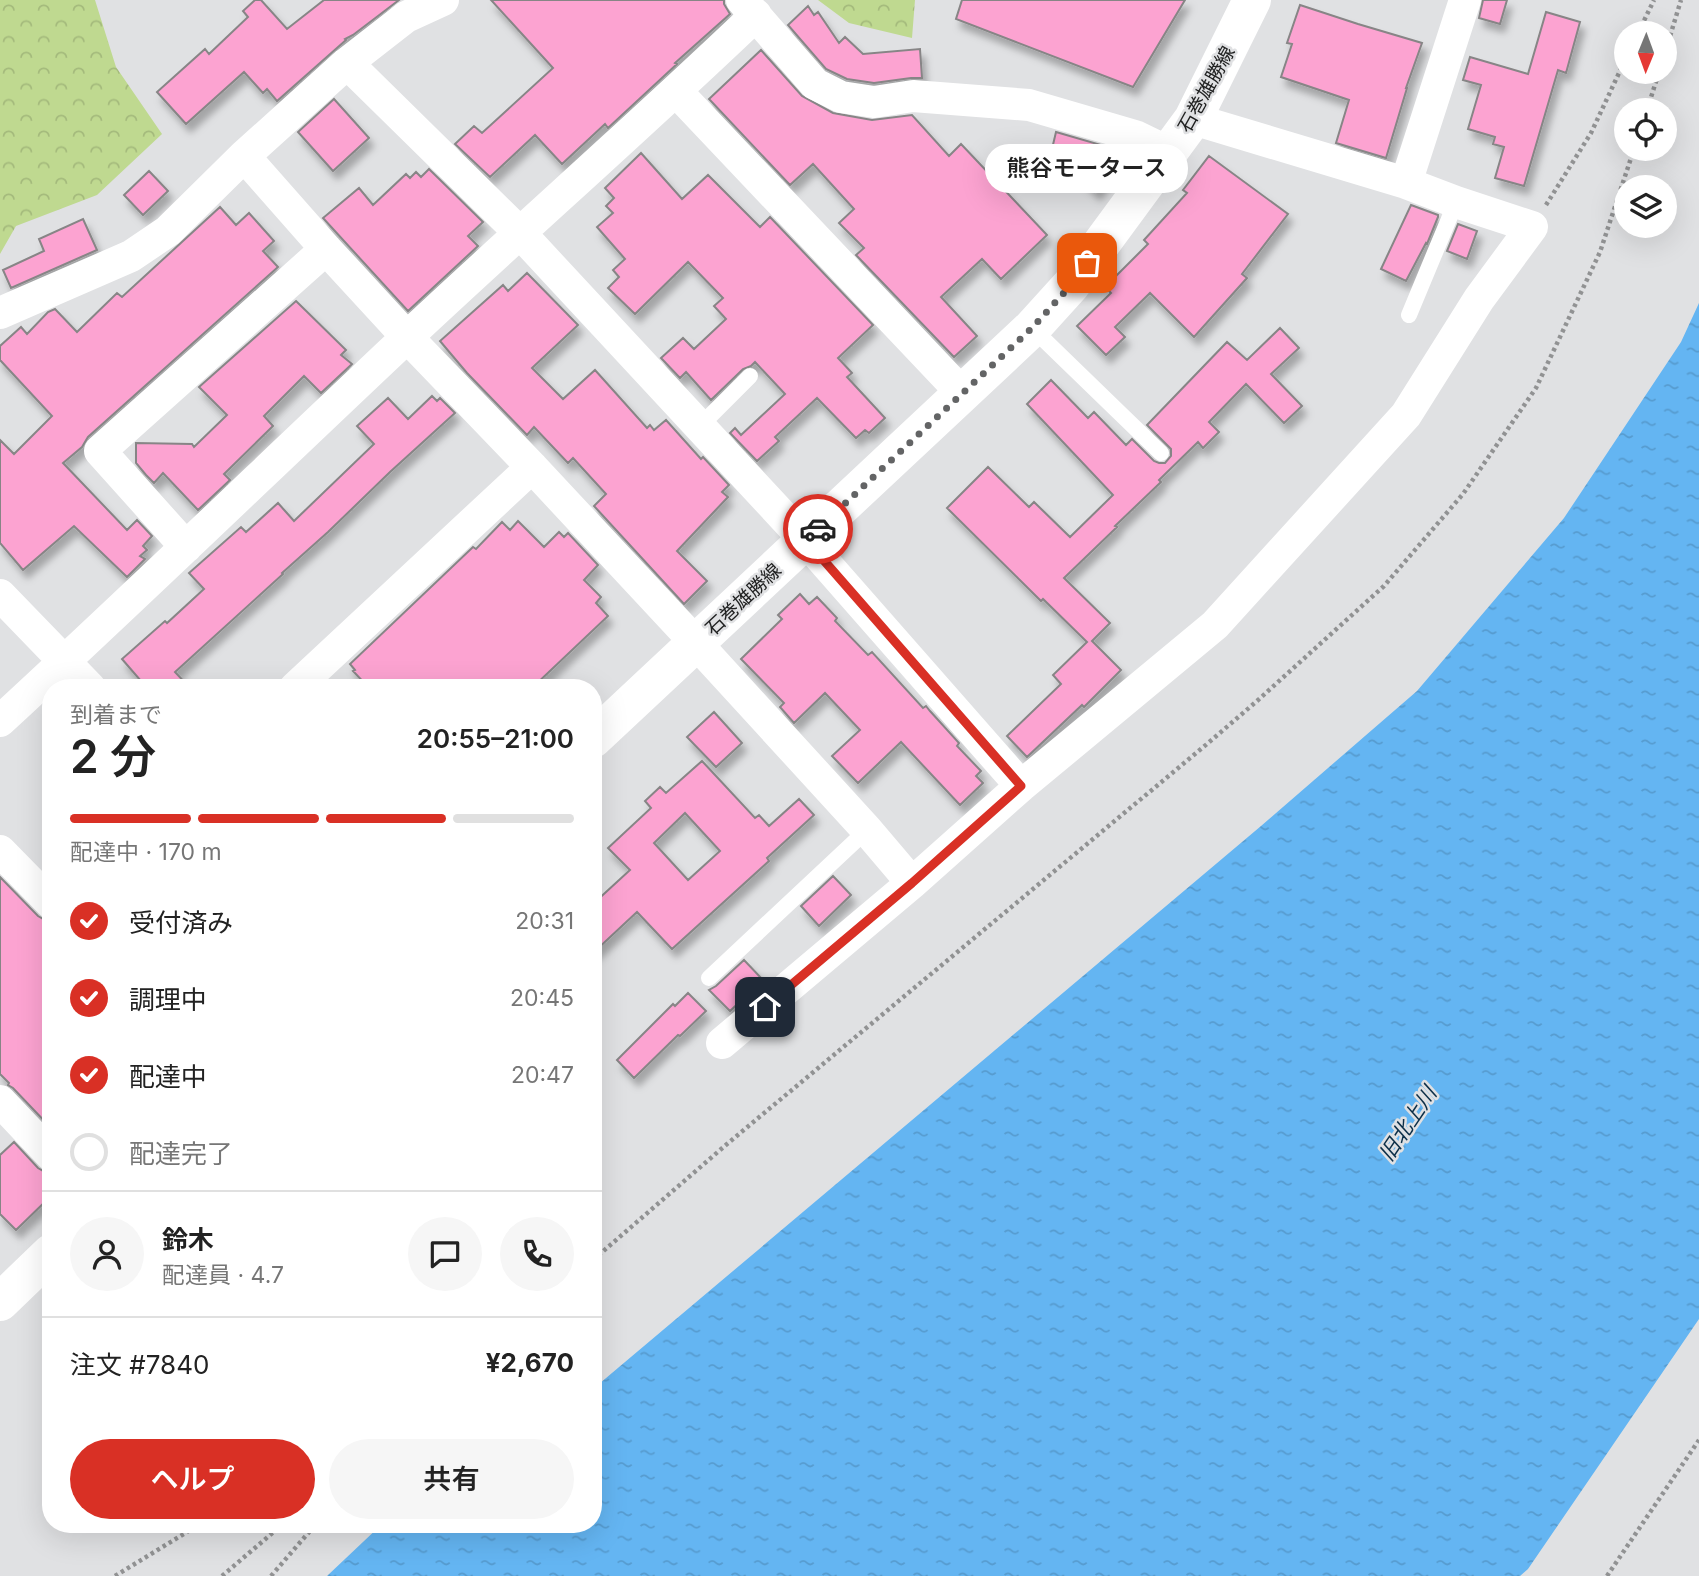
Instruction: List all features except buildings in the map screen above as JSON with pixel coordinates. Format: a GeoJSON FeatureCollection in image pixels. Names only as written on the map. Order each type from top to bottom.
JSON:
{"type":"FeatureCollection","features":[{"type":"Feature","properties":{"kind":"main road","name":"石巻雄勝線"},"geometry":{"type":"LineString","coordinates":[[602,731],[1032,328],[1071,285],[1193,119],[1252,0]]}},
{"type":"Feature","properties":{"kind":"main road"},"geometry":{"type":"LineString","coordinates":[[0,1302],[42,1262]]}},
{"type":"Feature","properties":{"kind":"street"},"geometry":{"type":"LineString","coordinates":[[0,313],[131,256],[168,231],[244,156],[347,63],[406,17],[443,0]]}},
{"type":"Feature","properties":{"kind":"street"},"geometry":{"type":"LineString","coordinates":[[1406,183],[1465,0]]}},
{"type":"Feature","properties":{"kind":"street"},"geometry":{"type":"LineString","coordinates":[[46,679],[407,337],[677,91],[749,8],[814,84],[841,97],[874,102],[913,96],[1029,105],[1135,136],[1168,152]]}},
{"type":"Feature","properties":{"kind":"street"},"geometry":{"type":"LineString","coordinates":[[347,63],[520,233],[700,426],[806,540],[1021,786]]}},
{"type":"Feature","properties":{"kind":"street"},"geometry":{"type":"LineString","coordinates":[[677,91],[962,393]]}},
{"type":"Feature","properties":{"kind":"street"},"geometry":{"type":"LineString","coordinates":[[722,1043],[912,883],[1021,786],[1215,625],[1406,415],[1479,299],[1532,227],[1406,183],[1193,119]]}},
{"type":"Feature","properties":{"kind":"street"},"geometry":{"type":"LineString","coordinates":[[244,156],[407,337],[696,643],[912,883]]}},
{"type":"Feature","properties":{"kind":"street"},"geometry":{"type":"LineString","coordinates":[[186,547],[100,452],[326,249]]}},
{"type":"Feature","properties":{"kind":"street"},"geometry":{"type":"LineString","coordinates":[[305,679],[532,467]]}},
{"type":"Feature","properties":{"kind":"street"},"geometry":{"type":"LineString","coordinates":[[0,595],[81,679]]}},
{"type":"Feature","properties":{"kind":"street"},"geometry":{"type":"LineString","coordinates":[[0,721],[42,682]]}},
{"type":"Feature","properties":{"kind":"street"},"geometry":{"type":"LineString","coordinates":[[0,851],[42,893]]}},
{"type":"Feature","properties":{"kind":"street"},"geometry":{"type":"LineString","coordinates":[[0,1101],[42,1145]]}},
{"type":"Feature","properties":{"kind":"lane"},"geometry":{"type":"LineString","coordinates":[[1409,315],[1456,202]]}},
{"type":"Feature","properties":{"kind":"lane"},"geometry":{"type":"LineString","coordinates":[[1032,328],[1161,453]]}},
{"type":"Feature","properties":{"kind":"lane"},"geometry":{"type":"LineString","coordinates":[[700,426],[750,376]]}},
{"type":"Feature","properties":{"kind":"lane"},"geometry":{"type":"LineString","coordinates":[[709,978],[867,830]]}},
{"type":"Feature","properties":{"kind":"path"},"geometry":{"type":"LineString","coordinates":[[1644,21],[1654,0]]}},
{"type":"Feature","properties":{"kind":"path"},"geometry":{"type":"LineString","coordinates":[[1675,21],[1681,0]]}},
{"type":"Feature","properties":{"kind":"path"},"geometry":{"type":"LineString","coordinates":[[1532,227],[1591,134],[1614,84]]}},
{"type":"Feature","properties":{"kind":"path"},"geometry":{"type":"LineString","coordinates":[[602,1253],[727,1144],[1217,735],[1384,586],[1463,494],[1536,388],[1600,252],[1630,161]]}},
{"type":"Feature","properties":{"kind":"path"},"geometry":{"type":"LineString","coordinates":[[1607,1576],[1699,1440]]}},
{"type":"Feature","properties":{"kind":"path"},"geometry":{"type":"LineString","coordinates":[[116,1576],[185,1533]]}},
{"type":"Feature","properties":{"kind":"path"},"geometry":{"type":"LineString","coordinates":[[222,1576],[272,1533]]}},
{"type":"Feature","properties":{"kind":"path"},"geometry":{"type":"LineString","coordinates":[[271,1576],[308,1533]]}},
{"type":"Feature","properties":{"kind":"green space"},"geometry":{"type":"Polygon","coordinates":[[[0,0],[95,0],[116,67],[162,134],[97,195],[16,226],[0,254],[0,0]]]}},
{"type":"Feature","properties":{"kind":"green space"},"geometry":{"type":"Polygon","coordinates":[[[818,0],[915,0],[912,38],[849,23],[818,0]]]}},
{"type":"Feature","properties":{"kind":"water","name":"旧北上川"},"geometry":{"type":"Polygon","coordinates":[[[1699,303],[1699,1319],[1528,1569],[1520,1576],[327,1576],[372,1533],[602,1533],[602,1381],[1261,826],[1417,691],[1564,518],[1681,342],[1699,303]]]}},
{"type":"Feature","properties":{"kind":"way so far"},"geometry":{"type":"LineString","coordinates":[[818,529],[1032,328],[1087,263]]}},
{"type":"Feature","properties":{"kind":"place","name":"熊谷モータース"},"geometry":{"type":"Point","coordinates":[1087,263]}},
{"type":"Feature","properties":{"kind":"route"},"geometry":{"type":"LineString","coordinates":[[765,1007],[912,883],[1021,786],[806,540],[818,529]]}}]}
